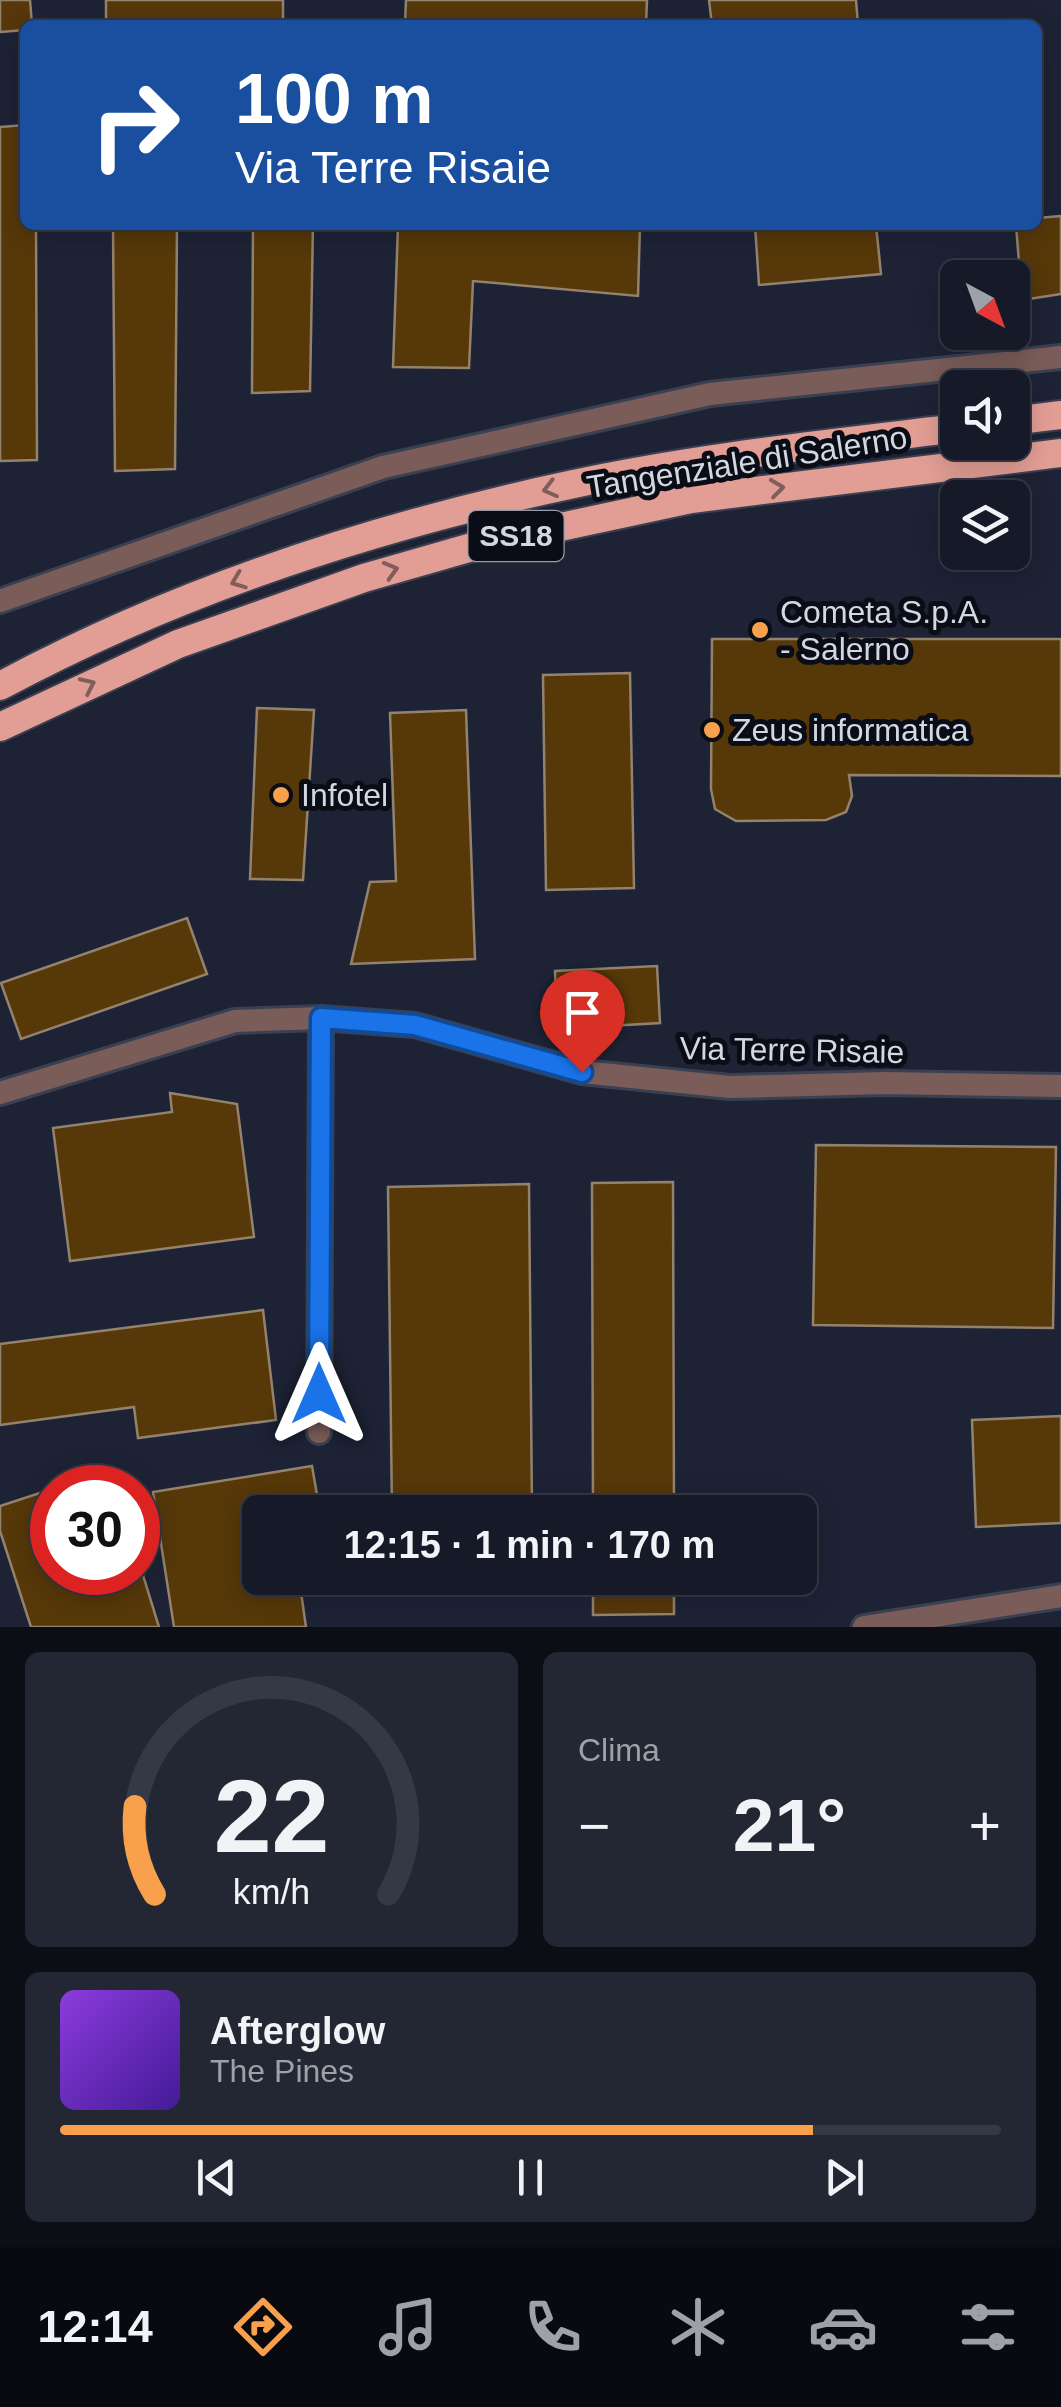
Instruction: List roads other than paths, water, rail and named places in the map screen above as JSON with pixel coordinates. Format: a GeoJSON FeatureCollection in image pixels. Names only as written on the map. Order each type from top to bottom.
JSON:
{"type":"FeatureCollection","features":[{"type":"Feature","properties":{"kind":"highway"},"geometry":{"type":"LineString","coordinates":[[1030,418],[1061,414]]}},
{"type":"Feature","properties":{"kind":"highway","name":"Tangenziale di Salerno"},"geometry":{"type":"LineString","coordinates":[[0,686],[164,610],[252,576],[348,542],[458,512],[568,485],[704,460],[940,430]]}},
{"type":"Feature","properties":{"kind":"highway","name":"Tangenziale di Salerno"},"geometry":{"type":"LineString","coordinates":[[0,727],[195,638],[364,578],[486,543],[691,499],[1061,453]]}},
{"type":"Feature","properties":{"kind":"street"},"geometry":{"type":"LineString","coordinates":[[0,601],[402,462],[710,394],[1061,358]]}},
{"type":"Feature","properties":{"kind":"street"},"geometry":{"type":"LineString","coordinates":[[319,1432],[321,1018]]}},
{"type":"Feature","properties":{"kind":"street","name":"Via Terre Risaie"},"geometry":{"type":"LineString","coordinates":[[0,1093],[235,1021],[321,1018],[415,1025],[582,1072],[730,1087],[886,1083],[1061,1086]]}},
{"type":"Feature","properties":{"kind":"street"},"geometry":{"type":"LineString","coordinates":[[864,1627],[1061,1596]]}},
{"type":"Feature","properties":{"kind":"place","name":"Cometa S.p.A. - Salerno"},"geometry":{"type":"Point","coordinates":[760,630]}},
{"type":"Feature","properties":{"kind":"place","name":"Zeus informatica"},"geometry":{"type":"Point","coordinates":[712,730]}},
{"type":"Feature","properties":{"kind":"place","name":"Infotel"},"geometry":{"type":"Point","coordinates":[281,795]}}]}
